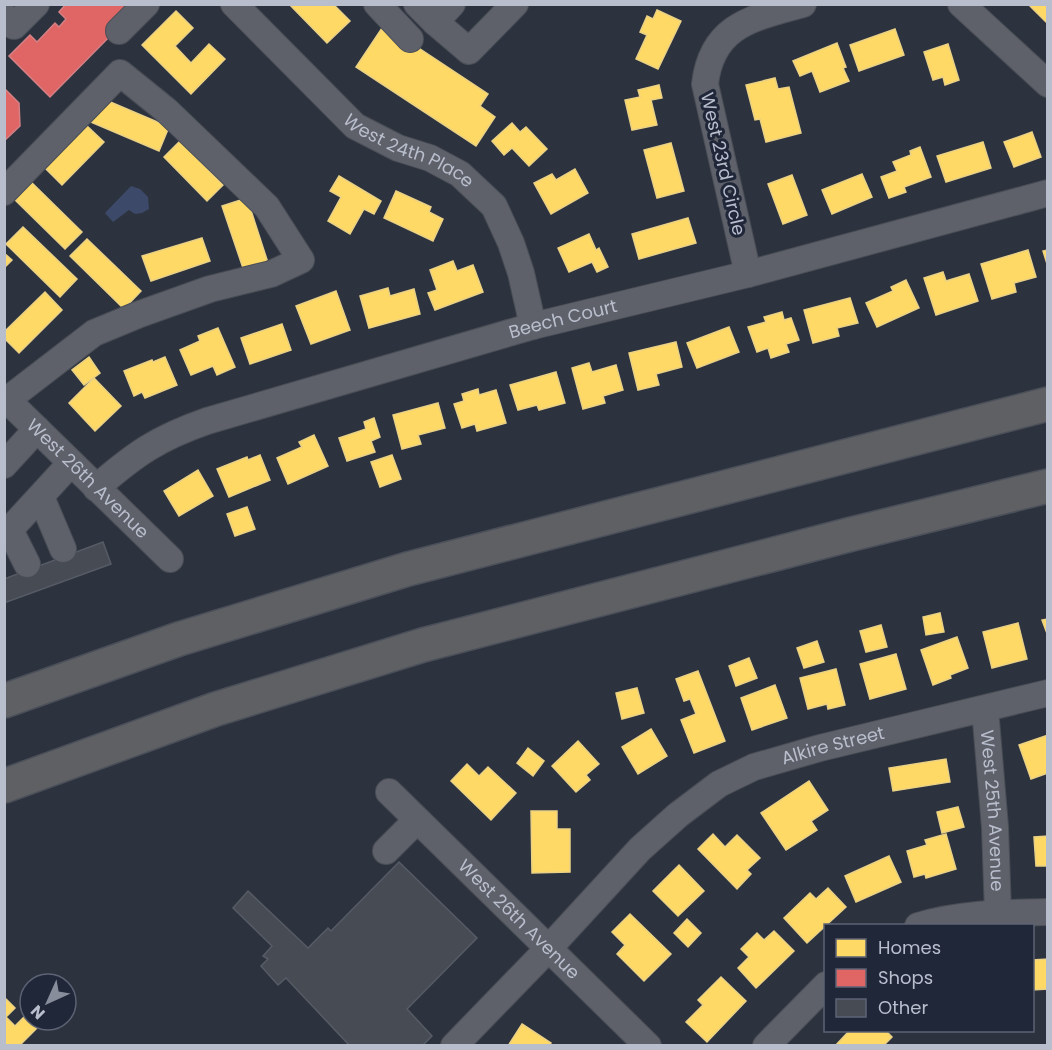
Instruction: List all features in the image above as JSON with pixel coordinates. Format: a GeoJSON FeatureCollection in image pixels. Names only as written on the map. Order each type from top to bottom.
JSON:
{"type":"FeatureCollection","features":[{"type":"Feature","properties":{"kind":"highway"},"geometry":{"type":"LineString","coordinates":[[4,701],[179,639],[408,569],[1047,404]]}},
{"type":"Feature","properties":{"kind":"highway"},"geometry":{"type":"LineString","coordinates":[[4,786],[216,709],[423,645],[1047,486]]}},
{"type":"Feature","properties":{"kind":"street"},"geometry":{"type":"LineString","coordinates":[[4,16],[14,26],[36,4]]}},
{"type":"Feature","properties":{"kind":"street"},"geometry":{"type":"LineString","coordinates":[[119,32],[146,4]]}},
{"type":"Feature","properties":{"kind":"street","name":"West 24th Place"},"geometry":{"type":"LineString","coordinates":[[234,4],[355,126],[398,148],[430,158],[460,174],[481,192],[494,206],[511,243],[521,273],[533,326]]}},
{"type":"Feature","properties":{"kind":"street"},"geometry":{"type":"LineString","coordinates":[[377,4],[410,39]]}},
{"type":"Feature","properties":{"kind":"street"},"geometry":{"type":"LineString","coordinates":[[417,4],[443,13],[469,51],[515,4]]}},
{"type":"Feature","properties":{"kind":"street","name":"West 23rd Circle"},"geometry":{"type":"LineString","coordinates":[[748,273],[705,84],[707,69],[716,48],[733,29],[753,18],[804,4]]}},
{"type":"Feature","properties":{"kind":"street"},"geometry":{"type":"LineString","coordinates":[[961,4],[1047,84]]}},
{"type":"Feature","properties":{"kind":"street"},"geometry":{"type":"LineString","coordinates":[[4,192],[120,73],[167,111],[267,207],[301,260],[271,274],[210,289],[94,333],[6,399]]}},
{"type":"Feature","properties":{"kind":"street","name":"Beech Court"},"geometry":{"type":"LineString","coordinates":[[96,488],[143,450],[181,429],[533,326],[748,273],[1047,194]]}},
{"type":"Feature","properties":{"kind":"street","name":"West 26th Avenue"},"geometry":{"type":"LineString","coordinates":[[6,399],[170,560]]}},
{"type":"Feature","properties":{"kind":"street"},"geometry":{"type":"LineString","coordinates":[[4,465],[37,429]]}},
{"type":"Feature","properties":{"kind":"street"},"geometry":{"type":"LineString","coordinates":[[27,564],[7,533],[72,464]]}},
{"type":"Feature","properties":{"kind":"street"},"geometry":{"type":"LineString","coordinates":[[41,497],[63,549]]}},
{"type":"Feature","properties":{"kind":"street","name":"Alkire Street"},"geometry":{"type":"LineString","coordinates":[[454,1046],[549,948],[633,842],[719,784],[754,767],[820,748],[1047,693]]}},
{"type":"Feature","properties":{"kind":"street","name":"West 25th Avenue"},"geometry":{"type":"LineString","coordinates":[[985,709],[994,816],[998,913]]}},
{"type":"Feature","properties":{"kind":"street","name":"West 26th Avenue"},"geometry":{"type":"LineString","coordinates":[[389,792],[648,1046]]}},
{"type":"Feature","properties":{"kind":"street"},"geometry":{"type":"LineString","coordinates":[[386,850],[417,820]]}},
{"type":"Feature","properties":{"kind":"street"},"geometry":{"type":"LineString","coordinates":[[926,924],[945,919],[998,913],[1047,912]]}},
{"type":"Feature","properties":{"kind":"street"},"geometry":{"type":"LineString","coordinates":[[766,1046],[824,986]]}},
{"type":"Feature","properties":{"kind":"water"},"geometry":{"type":"Polygon","coordinates":[[[131,186],[140,189],[148,197],[149,209],[135,214],[129,210],[113,222],[105,213],[131,186]]]}},
{"type":"Feature","properties":{"kind":"building: Homes"},"geometry":{"type":"Polygon","coordinates":[[[289,4],[333,4],[350,21],[327,43],[289,4]]]}},
{"type":"Feature","properties":{"kind":"building: Homes"},"geometry":{"type":"Polygon","coordinates":[[[1028,4],[1048,4],[1048,24],[1028,4]]]}},
{"type":"Feature","properties":{"kind":"building: Homes"},"geometry":{"type":"Polygon","coordinates":[[[657,10],[681,21],[658,69],[636,59],[647,35],[640,32],[647,16],[653,19],[657,10]]]}},
{"type":"Feature","properties":{"kind":"building: Homes"},"geometry":{"type":"Polygon","coordinates":[[[176,11],[193,28],[175,46],[191,63],[209,44],[225,59],[191,94],[142,45],[176,11]]]}},
{"type":"Feature","properties":{"kind":"building: Homes"},"geometry":{"type":"Polygon","coordinates":[[[384,25],[488,94],[480,106],[495,117],[476,146],[356,67],[384,25]]]}},
{"type":"Feature","properties":{"kind":"building: Homes"},"geometry":{"type":"Polygon","coordinates":[[[895,29],[904,55],[859,71],[850,45],[895,29]]]}},
{"type":"Feature","properties":{"kind":"building: Homes"},"geometry":{"type":"Polygon","coordinates":[[[837,43],[846,67],[843,68],[849,81],[820,92],[812,71],[800,76],[793,61],[837,43]]]}},
{"type":"Feature","properties":{"kind":"building: Homes"},"geometry":{"type":"Polygon","coordinates":[[[948,44],[959,80],[945,85],[943,77],[933,80],[924,52],[948,44]]]}},
{"type":"Feature","properties":{"kind":"building: Homes"},"geometry":{"type":"Polygon","coordinates":[[[775,78],[778,89],[789,87],[801,133],[766,142],[760,119],[755,120],[746,85],[775,78]]]}},
{"type":"Feature","properties":{"kind":"building: Homes"},"geometry":{"type":"Polygon","coordinates":[[[659,85],[662,98],[651,100],[657,125],[632,130],[625,100],[640,97],[638,90],[659,85]]]}},
{"type":"Feature","properties":{"kind":"building: Homes"},"geometry":{"type":"Polygon","coordinates":[[[101,98],[169,127],[159,151],[91,122],[101,98]]]}},
{"type":"Feature","properties":{"kind":"building: Homes"},"geometry":{"type":"Polygon","coordinates":[[[512,123],[520,132],[526,127],[547,149],[529,166],[512,148],[504,155],[492,141],[512,123]]]}},
{"type":"Feature","properties":{"kind":"building: Homes"},"geometry":{"type":"Polygon","coordinates":[[[86,125],[104,142],[62,185],[45,168],[86,125]]]}},
{"type":"Feature","properties":{"kind":"building: Homes"},"geometry":{"type":"Polygon","coordinates":[[[1032,132],[1041,157],[1014,167],[1004,142],[1032,132]]]}},
{"type":"Feature","properties":{"kind":"building: Homes"},"geometry":{"type":"Polygon","coordinates":[[[180,141],[223,185],[207,201],[164,157],[180,141]]]}},
{"type":"Feature","properties":{"kind":"building: Homes"},"geometry":{"type":"Polygon","coordinates":[[[983,142],[991,168],[946,182],[937,156],[983,142]]]}},
{"type":"Feature","properties":{"kind":"building: Homes"},"geometry":{"type":"Polygon","coordinates":[[[671,143],[684,191],[657,198],[644,150],[671,143]]]}},
{"type":"Feature","properties":{"kind":"building: Homes"},"geometry":{"type":"Polygon","coordinates":[[[920,147],[931,177],[904,187],[906,192],[889,198],[881,177],[897,171],[893,162],[911,155],[910,151],[920,147]]]}},
{"type":"Feature","properties":{"kind":"building: Homes"},"geometry":{"type":"Polygon","coordinates":[[[575,169],[588,193],[551,214],[534,183],[552,174],[556,180],[575,169]]]}},
{"type":"Feature","properties":{"kind":"building: Homes"},"geometry":{"type":"Polygon","coordinates":[[[862,174],[872,197],[832,214],[822,190],[862,174]]]}},
{"type":"Feature","properties":{"kind":"building: Homes"},"geometry":{"type":"Polygon","coordinates":[[[792,175],[807,215],[783,224],[768,184],[792,175]]]}},
{"type":"Feature","properties":{"kind":"building: Homes"},"geometry":{"type":"Polygon","coordinates":[[[339,176],[381,201],[374,214],[364,209],[350,234],[328,221],[341,197],[330,191],[339,176]]]}},
{"type":"Feature","properties":{"kind":"building: Homes"},"geometry":{"type":"Polygon","coordinates":[[[28,179],[82,232],[65,249],[11,196],[28,179]]]}},
{"type":"Feature","properties":{"kind":"building: Homes"},"geometry":{"type":"Polygon","coordinates":[[[396,191],[431,207],[429,212],[443,219],[433,241],[384,218],[396,191]]]}},
{"type":"Feature","properties":{"kind":"building: Homes"},"geometry":{"type":"Polygon","coordinates":[[[247,198],[270,269],[246,277],[222,206],[247,198]]]}},
{"type":"Feature","properties":{"kind":"building: Homes"},"geometry":{"type":"Polygon","coordinates":[[[688,218],[696,243],[639,259],[632,234],[688,218]]]}},
{"type":"Feature","properties":{"kind":"building: Homes"},"geometry":{"type":"Polygon","coordinates":[[[23,227],[77,279],[60,297],[6,244],[23,227]]]}},
{"type":"Feature","properties":{"kind":"building: Homes"},"geometry":{"type":"Polygon","coordinates":[[[589,234],[596,250],[599,248],[608,267],[597,272],[592,262],[569,272],[558,248],[589,234]]]}},
{"type":"Feature","properties":{"kind":"building: Homes"},"geometry":{"type":"Polygon","coordinates":[[[202,238],[210,261],[151,281],[142,256],[202,238]]]}},
{"type":"Feature","properties":{"kind":"building: Homes"},"geometry":{"type":"Polygon","coordinates":[[[87,239],[141,291],[124,309],[70,256],[87,239]]]}},
{"type":"Feature","properties":{"kind":"building: Homes"},"geometry":{"type":"Polygon","coordinates":[[[1028,250],[1036,277],[1014,283],[1016,292],[992,299],[981,264],[1028,250]]]}},
{"type":"Feature","properties":{"kind":"building: Homes"},"geometry":{"type":"Polygon","coordinates":[[[1048,250],[1048,267],[1043,251],[1048,250]]]}},
{"type":"Feature","properties":{"kind":"building: Homes"},"geometry":{"type":"Polygon","coordinates":[[[4,253],[12,260],[4,268],[4,253]]]}},
{"type":"Feature","properties":{"kind":"building: Homes"},"geometry":{"type":"Polygon","coordinates":[[[453,261],[457,271],[473,265],[483,292],[435,310],[428,293],[437,290],[430,270],[453,261]]]}},
{"type":"Feature","properties":{"kind":"building: Homes"},"geometry":{"type":"Polygon","coordinates":[[[943,272],[946,281],[969,274],[978,301],[936,315],[924,278],[943,272]]]}},
{"type":"Feature","properties":{"kind":"building: Homes"},"geometry":{"type":"Polygon","coordinates":[[[906,280],[919,308],[877,327],[866,303],[893,291],[891,287],[906,280]]]}},
{"type":"Feature","properties":{"kind":"building: Homes"},"geometry":{"type":"Polygon","coordinates":[[[388,288],[390,296],[414,289],[420,314],[369,328],[360,296],[388,288]]]}},
{"type":"Feature","properties":{"kind":"building: Homes"},"geometry":{"type":"Polygon","coordinates":[[[336,291],[350,330],[311,344],[296,306],[336,291]]]}},
{"type":"Feature","properties":{"kind":"building: Homes"},"geometry":{"type":"Polygon","coordinates":[[[45,292],[62,310],[19,353],[4,338],[4,332],[45,292]]]}},
{"type":"Feature","properties":{"kind":"building: Homes"},"geometry":{"type":"Polygon","coordinates":[[[850,298],[858,323],[837,328],[839,336],[813,343],[804,310],[850,298]]]}},
{"type":"Feature","properties":{"kind":"building: Homes"},"geometry":{"type":"Polygon","coordinates":[[[782,312],[784,320],[791,318],[799,340],[786,344],[789,352],[771,358],[768,348],[757,352],[748,327],[766,322],[764,317],[782,312]]]}},
{"type":"Feature","properties":{"kind":"building: Homes"},"geometry":{"type":"Polygon","coordinates":[[[282,324],[291,350],[250,364],[241,338],[282,324]]]}},
{"type":"Feature","properties":{"kind":"building: Homes"},"geometry":{"type":"Polygon","coordinates":[[[729,327],[739,352],[697,368],[687,343],[729,327]]]}},
{"type":"Feature","properties":{"kind":"building: Homes"},"geometry":{"type":"Polygon","coordinates":[[[218,328],[235,367],[217,375],[213,366],[191,375],[180,350],[200,341],[198,336],[218,328]]]}},
{"type":"Feature","properties":{"kind":"building: Homes"},"geometry":{"type":"Polygon","coordinates":[[[676,342],[682,367],[656,374],[659,385],[638,390],[629,353],[676,342]]]}},
{"type":"Feature","properties":{"kind":"building: Homes"},"geometry":{"type":"Polygon","coordinates":[[[89,357],[100,373],[84,385],[72,370],[89,357]]]}},
{"type":"Feature","properties":{"kind":"building: Homes"},"geometry":{"type":"Polygon","coordinates":[[[165,357],[177,385],[145,398],[142,392],[134,396],[124,371],[165,357]]]}},
{"type":"Feature","properties":{"kind":"building: Homes"},"geometry":{"type":"Polygon","coordinates":[[[589,363],[592,372],[616,365],[623,390],[603,396],[605,403],[583,409],[572,368],[589,363]]]}},
{"type":"Feature","properties":{"kind":"building: Homes"},"geometry":{"type":"Polygon","coordinates":[[[556,372],[565,403],[539,410],[537,405],[518,410],[510,385],[556,372]]]}},
{"type":"Feature","properties":{"kind":"building: Homes"},"geometry":{"type":"Polygon","coordinates":[[[94,378],[121,406],[95,431],[69,403],[94,378]]]}},
{"type":"Feature","properties":{"kind":"building: Homes"},"geometry":{"type":"Polygon","coordinates":[[[478,389],[479,395],[496,390],[506,423],[477,431],[475,424],[462,428],[454,404],[464,401],[462,394],[478,389]]]}},
{"type":"Feature","properties":{"kind":"building: Homes"},"geometry":{"type":"Polygon","coordinates":[[[438,403],[445,428],[418,435],[421,444],[402,449],[393,415],[438,403]]]}},
{"type":"Feature","properties":{"kind":"building: Homes"},"geometry":{"type":"Polygon","coordinates":[[[374,418],[380,437],[371,441],[375,452],[347,461],[339,438],[366,429],[364,422],[374,418]]]}},
{"type":"Feature","properties":{"kind":"building: Homes"},"geometry":{"type":"Polygon","coordinates":[[[314,435],[328,466],[288,484],[277,458],[302,447],[299,442],[314,435]]]}},
{"type":"Feature","properties":{"kind":"building: Homes"},"geometry":{"type":"Polygon","coordinates":[[[260,455],[270,480],[229,497],[217,469],[247,457],[248,460],[260,455]]]}},
{"type":"Feature","properties":{"kind":"building: Homes"},"geometry":{"type":"Polygon","coordinates":[[[392,455],[401,479],[380,487],[371,462],[392,455]]]}},
{"type":"Feature","properties":{"kind":"building: Homes"},"geometry":{"type":"Polygon","coordinates":[[[198,470],[213,496],[179,516],[164,491],[198,470]]]}},
{"type":"Feature","properties":{"kind":"building: Homes"},"geometry":{"type":"Polygon","coordinates":[[[247,507],[255,529],[235,536],[227,514],[247,507]]]}},
{"type":"Feature","properties":{"kind":"building: Homes"},"geometry":{"type":"Polygon","coordinates":[[[940,613],[944,632],[926,635],[923,617],[940,613]]]}},
{"type":"Feature","properties":{"kind":"building: Homes"},"geometry":{"type":"Polygon","coordinates":[[[1048,619],[1048,636],[1042,620],[1048,619]]]}},
{"type":"Feature","properties":{"kind":"building: Homes"},"geometry":{"type":"Polygon","coordinates":[[[1018,623],[1027,659],[992,668],[983,632],[1018,623]]]}},
{"type":"Feature","properties":{"kind":"building: Homes"},"geometry":{"type":"Polygon","coordinates":[[[881,625],[887,647],[866,652],[860,631],[881,625]]]}},
{"type":"Feature","properties":{"kind":"building: Homes"},"geometry":{"type":"Polygon","coordinates":[[[957,637],[968,668],[933,685],[921,650],[957,637]]]}},
{"type":"Feature","properties":{"kind":"building: Homes"},"geometry":{"type":"Polygon","coordinates":[[[817,641],[824,662],[804,668],[797,648],[817,641]]]}},
{"type":"Feature","properties":{"kind":"building: Homes"},"geometry":{"type":"Polygon","coordinates":[[[896,654],[906,689],[870,699],[860,664],[896,654]]]}},
{"type":"Feature","properties":{"kind":"building: Homes"},"geometry":{"type":"Polygon","coordinates":[[[749,658],[757,678],[736,686],[729,666],[749,658]]]}},
{"type":"Feature","properties":{"kind":"building: Homes"},"geometry":{"type":"Polygon","coordinates":[[[836,669],[845,705],[828,709],[827,704],[808,709],[800,678],[836,669]]]}},
{"type":"Feature","properties":{"kind":"building: Homes"},"geometry":{"type":"Polygon","coordinates":[[[698,671],[725,741],[694,753],[681,720],[696,714],[690,699],[684,701],[676,679],[698,671]]]}},
{"type":"Feature","properties":{"kind":"building: Homes"},"geometry":{"type":"Polygon","coordinates":[[[775,685],[787,718],[752,730],[741,698],[775,685]]]}},
{"type":"Feature","properties":{"kind":"building: Homes"},"geometry":{"type":"Polygon","coordinates":[[[637,688],[644,713],[622,719],[616,693],[637,688]]]}},
{"type":"Feature","properties":{"kind":"building: Homes"},"geometry":{"type":"Polygon","coordinates":[[[651,729],[667,756],[638,774],[622,747],[651,729]]]}},
{"type":"Feature","properties":{"kind":"building: Homes"},"geometry":{"type":"Polygon","coordinates":[[[1048,735],[1048,773],[1031,779],[1019,745],[1048,735]]]}},
{"type":"Feature","properties":{"kind":"building: Homes"},"geometry":{"type":"Polygon","coordinates":[[[578,741],[599,764],[586,775],[590,780],[576,792],[552,766],[578,741]]]}},
{"type":"Feature","properties":{"kind":"building: Homes"},"geometry":{"type":"Polygon","coordinates":[[[528,748],[544,761],[533,776],[517,763],[528,748]]]}},
{"type":"Feature","properties":{"kind":"building: Homes"},"geometry":{"type":"Polygon","coordinates":[[[946,759],[950,782],[893,791],[889,768],[946,759]]]}},
{"type":"Feature","properties":{"kind":"building: Homes"},"geometry":{"type":"Polygon","coordinates":[[[467,764],[479,776],[488,767],[516,793],[491,820],[451,781],[467,764]]]}},
{"type":"Feature","properties":{"kind":"building: Homes"},"geometry":{"type":"Polygon","coordinates":[[[809,781],[828,810],[811,821],[817,830],[786,850],[761,813],[809,781]]]}},
{"type":"Feature","properties":{"kind":"building: Homes"},"geometry":{"type":"Polygon","coordinates":[[[958,807],[964,827],[942,833],[937,812],[958,807]]]}},
{"type":"Feature","properties":{"kind":"building: Homes"},"geometry":{"type":"Polygon","coordinates":[[[531,811],[557,811],[557,829],[570,829],[570,872],[532,873],[531,811]]]}},
{"type":"Feature","properties":{"kind":"building: Homes"},"geometry":{"type":"Polygon","coordinates":[[[713,834],[725,847],[737,835],[760,858],[747,870],[751,874],[737,889],[698,849],[713,834]]]}},
{"type":"Feature","properties":{"kind":"building: Homes"},"geometry":{"type":"Polygon","coordinates":[[[946,834],[956,869],[926,878],[925,874],[914,877],[907,851],[927,845],[925,840],[946,834]]]}},
{"type":"Feature","properties":{"kind":"building: Homes"},"geometry":{"type":"Polygon","coordinates":[[[1048,836],[1048,866],[1036,866],[1034,837],[1048,836]]]}},
{"type":"Feature","properties":{"kind":"building: Homes"},"geometry":{"type":"Polygon","coordinates":[[[889,856],[901,882],[856,902],[845,876],[889,856]]]}},
{"type":"Feature","properties":{"kind":"building: Homes"},"geometry":{"type":"Polygon","coordinates":[[[679,865],[704,891],[678,916],[653,891],[679,865]]]}},
{"type":"Feature","properties":{"kind":"building: Homes"},"geometry":{"type":"Polygon","coordinates":[[[828,888],[846,907],[828,924],[824,924],[824,927],[807,943],[784,918],[810,893],[816,899],[828,888]]]}},
{"type":"Feature","properties":{"kind":"building: Homes"},"geometry":{"type":"Polygon","coordinates":[[[630,914],[671,954],[644,981],[617,954],[625,945],[612,932],[630,914]]]}},
{"type":"Feature","properties":{"kind":"building: Homes"},"geometry":{"type":"Polygon","coordinates":[[[687,919],[701,933],[688,947],[674,933],[687,919]]]}},
{"type":"Feature","properties":{"kind":"building: Homes"},"geometry":{"type":"Polygon","coordinates":[[[774,931],[794,951],[756,988],[738,968],[749,957],[741,949],[757,933],[764,940],[774,931]]]}},
{"type":"Feature","properties":{"kind":"building: Homes"},"geometry":{"type":"Polygon","coordinates":[[[1048,959],[1048,989],[1034,990],[1034,960],[1048,959]]]}},
{"type":"Feature","properties":{"kind":"building: Homes"},"geometry":{"type":"Polygon","coordinates":[[[721,977],[746,1001],[707,1042],[686,1022],[703,1005],[698,1000],[721,977]]]}},
{"type":"Feature","properties":{"kind":"building: Homes"},"geometry":{"type":"Polygon","coordinates":[[[4,997],[15,1008],[6,1017],[15,1026],[18,1023],[18,1032],[33,1032],[19,1046],[4,1046],[4,997]]]}},
{"type":"Feature","properties":{"kind":"building: Homes"},"geometry":{"type":"Polygon","coordinates":[[[522,1024],[551,1043],[549,1046],[508,1046],[522,1024]]]}},
{"type":"Feature","properties":{"kind":"building: Homes"},"geometry":{"type":"Polygon","coordinates":[[[848,1032],[887,1032],[892,1037],[883,1046],[835,1046],[848,1032]]]}},
{"type":"Feature","properties":{"kind":"building: Shops"},"geometry":{"type":"Polygon","coordinates":[[[66,4],[131,4],[113,33],[50,97],[9,56],[30,35],[37,42],[55,23],[59,27],[66,19],[59,12],[66,4]]]}},
{"type":"Feature","properties":{"kind":"building: Shops"},"geometry":{"type":"Polygon","coordinates":[[[4,88],[19,103],[20,126],[4,141],[4,88]]]}},
{"type":"Feature","properties":{"kind":"building: Other"},"geometry":{"type":"Polygon","coordinates":[[[103,542],[111,564],[4,603],[4,579],[103,542]]]}},
{"type":"Feature","properties":{"kind":"building: Other"},"geometry":{"type":"Polygon","coordinates":[[[399,862],[477,938],[407,1009],[432,1036],[422,1046],[350,1046],[286,978],[278,985],[261,966],[268,959],[263,956],[272,946],[233,908],[248,891],[308,948],[328,928],[331,931],[399,862]]]}}]}
